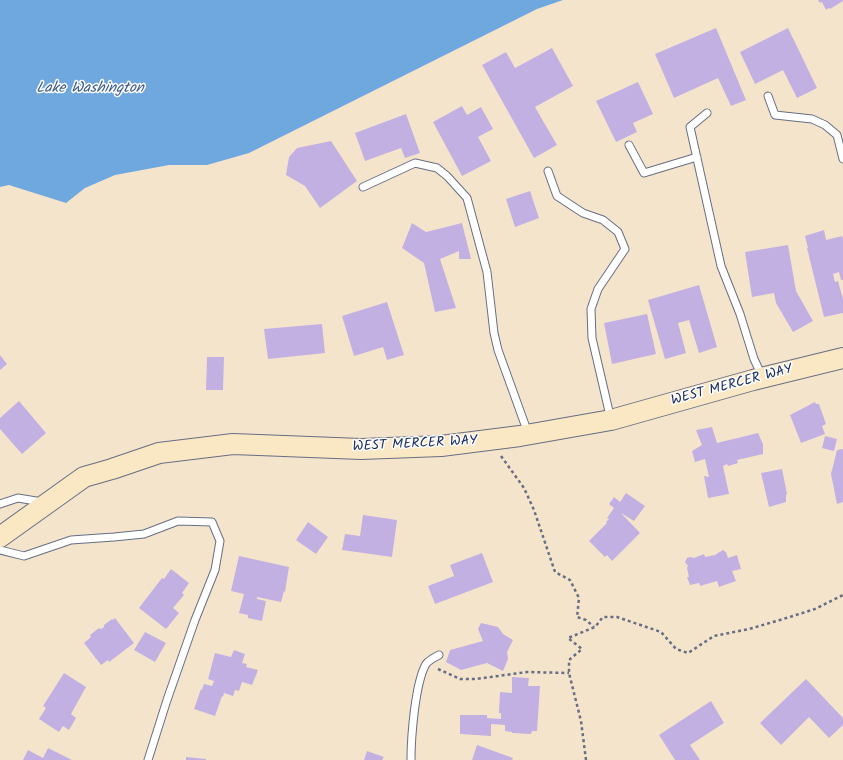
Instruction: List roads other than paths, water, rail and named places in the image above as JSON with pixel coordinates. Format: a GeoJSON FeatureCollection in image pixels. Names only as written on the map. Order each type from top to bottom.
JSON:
{"type":"FeatureCollection","features":[{"type":"Feature","properties":{"kind":"street","name":"WEST MERCER WAY"},"geometry":{"type":"LineString","coordinates":[[0,537],[84,477],[159,453],[233,444],[362,449],[441,446],[529,435],[611,420],[763,378],[843,358]]}},
{"type":"Feature","properties":{"kind":"lane"},"geometry":{"type":"LineString","coordinates":[[768,96],[775,116],[812,119],[825,125],[837,135],[843,159]]}},
{"type":"Feature","properties":{"kind":"lane"},"geometry":{"type":"LineString","coordinates":[[707,113],[690,127],[721,266],[740,314],[754,359],[763,378]]}},
{"type":"Feature","properties":{"kind":"lane"},"geometry":{"type":"LineString","coordinates":[[628,145],[644,173],[697,157]]}},
{"type":"Feature","properties":{"kind":"lane"},"geometry":{"type":"LineString","coordinates":[[363,187],[415,163],[437,168],[447,176],[467,198],[487,272],[493,327],[498,350],[529,435]]}},
{"type":"Feature","properties":{"kind":"lane"},"geometry":{"type":"LineString","coordinates":[[548,171],[557,196],[583,213],[603,220],[618,232],[625,249],[598,289],[591,309],[592,338],[611,420]]}},
{"type":"Feature","properties":{"kind":"lane"},"geometry":{"type":"LineString","coordinates":[[0,504],[18,498],[48,503]]}},
{"type":"Feature","properties":{"kind":"lane"},"geometry":{"type":"LineString","coordinates":[[0,550],[24,556],[71,540],[114,538],[144,534],[178,521],[212,522],[220,541],[215,570],[195,620],[148,760]]}},
{"type":"Feature","properties":{"kind":"lane"},"geometry":{"type":"LineString","coordinates":[[411,760],[411,740],[420,679],[427,663],[439,655]]}},
{"type":"Feature","properties":{"kind":"water","name":"Lake Washington"},"geometry":{"type":"Polygon","coordinates":[[[0,0],[563,0],[537,9],[249,153],[207,165],[169,165],[115,175],[85,188],[66,203],[9,185],[0,187],[0,0]]]}}]}
